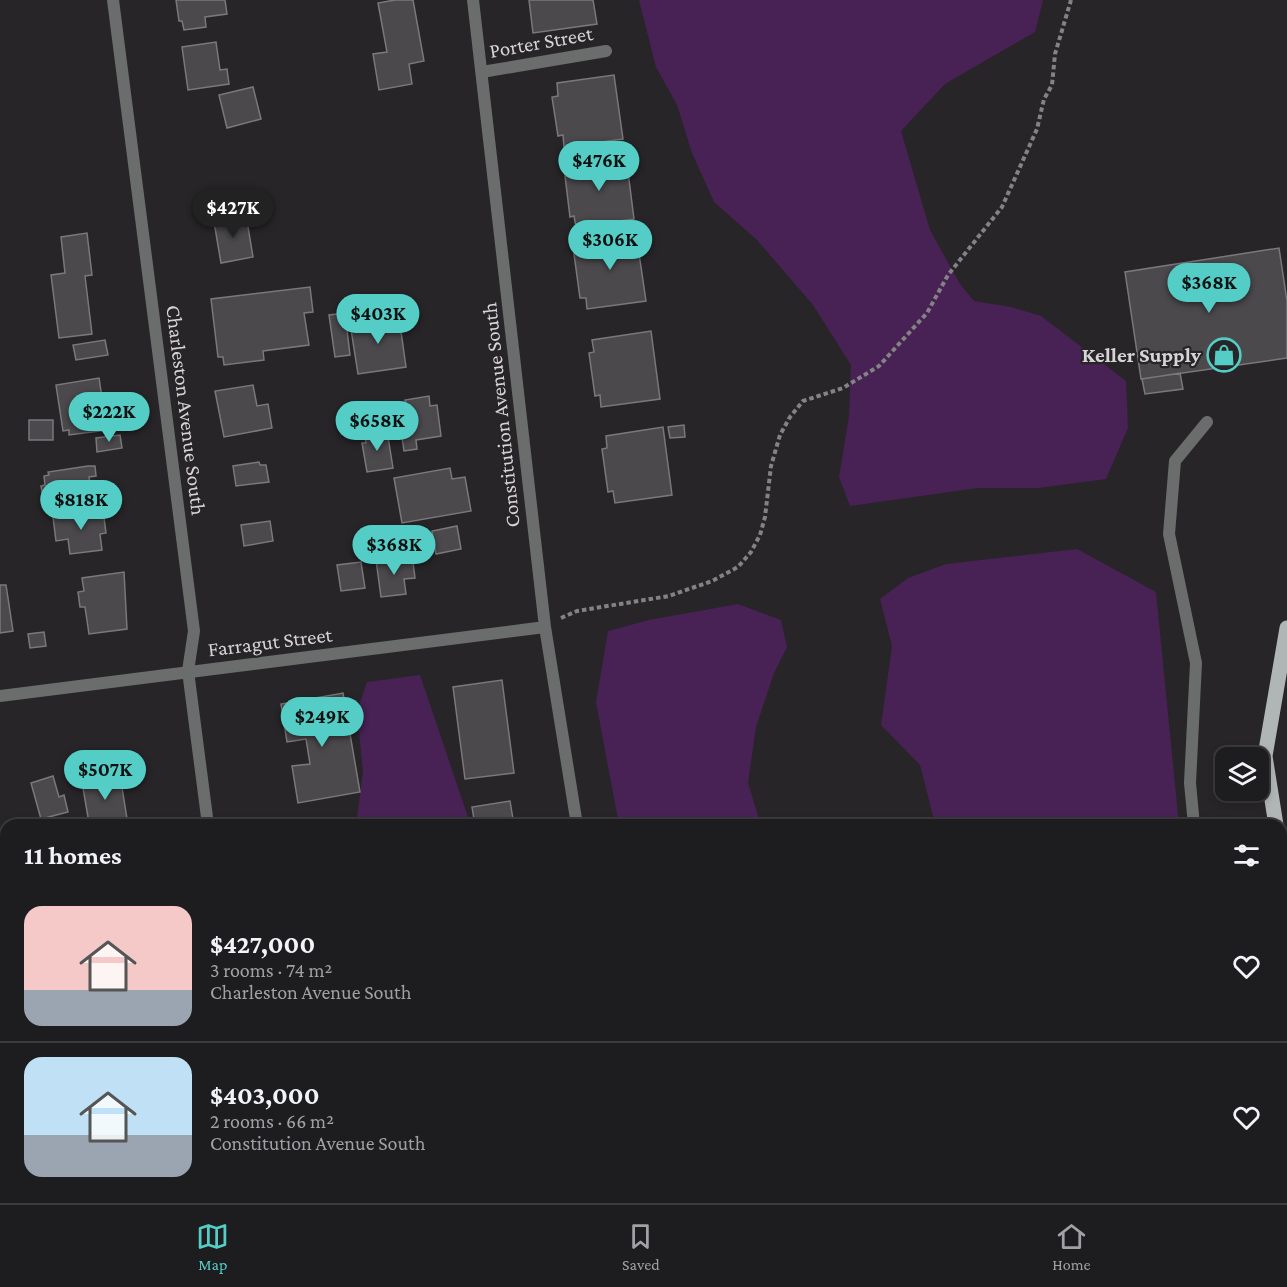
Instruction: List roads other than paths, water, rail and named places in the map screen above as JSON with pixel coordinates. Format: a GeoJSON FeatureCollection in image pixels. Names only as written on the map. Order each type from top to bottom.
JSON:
{"type":"FeatureCollection","features":[{"type":"Feature","properties":{"kind":"main road"},"geometry":{"type":"LineString","coordinates":[[1275,819],[1265,756],[1287,628]]}},
{"type":"Feature","properties":{"kind":"street","name":"Charleston Avenue South"},"geometry":{"type":"LineString","coordinates":[[113,0],[194,631],[188,671],[207,819]]}},
{"type":"Feature","properties":{"kind":"street","name":"Constitution Avenue South"},"geometry":{"type":"LineString","coordinates":[[473,0],[545,627],[576,819]]}},
{"type":"Feature","properties":{"kind":"street","name":"Porter Street"},"geometry":{"type":"LineString","coordinates":[[482,72],[606,51]]}},
{"type":"Feature","properties":{"kind":"street"},"geometry":{"type":"LineString","coordinates":[[1193,819],[1190,783],[1196,663],[1169,534],[1175,461],[1207,422]]}},
{"type":"Feature","properties":{"kind":"street","name":"Farragut Street"},"geometry":{"type":"LineString","coordinates":[[0,696],[545,627]]}},
{"type":"Feature","properties":{"kind":"street"},"geometry":{"type":"LineString","coordinates":[[1046,1203],[1060,1203]]}},
{"type":"Feature","properties":{"kind":"place","name":"Keller Supply"},"geometry":{"type":"Point","coordinates":[1224,355]}}]}
